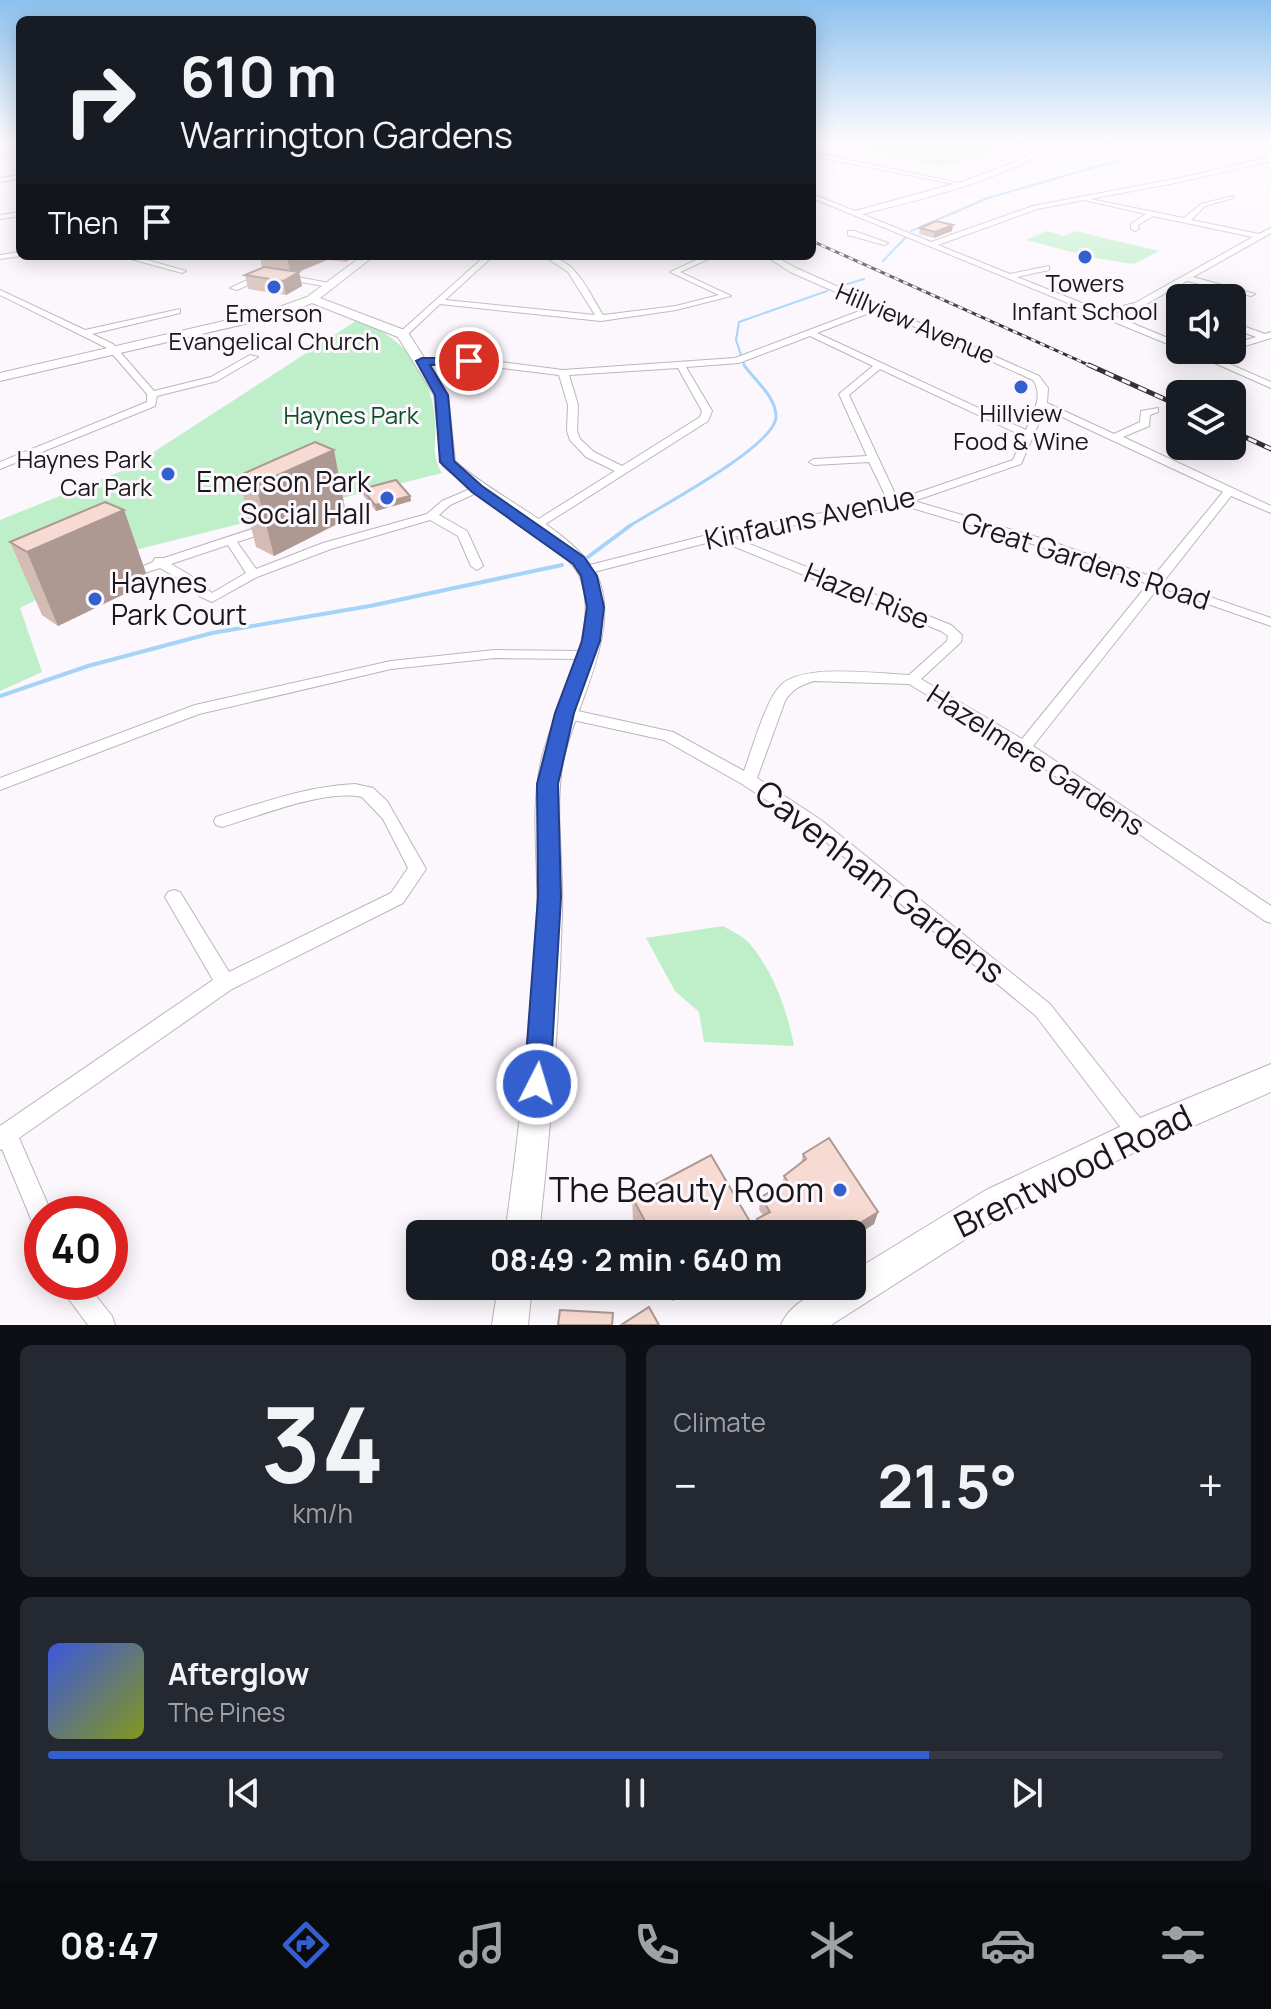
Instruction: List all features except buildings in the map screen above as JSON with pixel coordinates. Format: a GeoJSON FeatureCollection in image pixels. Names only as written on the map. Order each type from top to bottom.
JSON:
{"type":"FeatureCollection","features":[{"type":"Feature","properties":{"kind":"street"},"geometry":{"type":"LineString","coordinates":[[835,205],[1166,340]]}},
{"type":"Feature","properties":{"kind":"street"},"geometry":{"type":"LineString","coordinates":[[856,213],[895,205]]}},
{"type":"Feature","properties":{"kind":"street"},"geometry":{"type":"LineString","coordinates":[[933,244],[1046,205]]}},
{"type":"Feature","properties":{"kind":"street"},"geometry":{"type":"LineString","coordinates":[[1110,205],[1258,236]]}},
{"type":"Feature","properties":{"kind":"street"},"geometry":{"type":"LineString","coordinates":[[1185,221],[1204,205]]}},
{"type":"Feature","properties":{"kind":"street"},"geometry":{"type":"LineString","coordinates":[[1135,229],[1134,224],[1152,214]]}},
{"type":"Feature","properties":{"kind":"street"},"geometry":{"type":"LineString","coordinates":[[1101,314],[1138,305],[1271,230]]}},
{"type":"Feature","properties":{"kind":"street"},"geometry":{"type":"LineString","coordinates":[[851,233],[881,241],[905,233]]}},
{"type":"Feature","properties":{"kind":"street"},"geometry":{"type":"LineString","coordinates":[[137,260],[182,271]]}},
{"type":"Feature","properties":{"kind":"street"},"geometry":{"type":"LineString","coordinates":[[0,377],[114,348],[251,319],[311,299],[363,260]]}},
{"type":"Feature","properties":{"kind":"street"},"geometry":{"type":"LineString","coordinates":[[403,334],[485,260]]}},
{"type":"Feature","properties":{"kind":"street"},"geometry":{"type":"LineString","coordinates":[[555,260],[571,270],[601,318]]}},
{"type":"Feature","properties":{"kind":"street"},"geometry":{"type":"LineString","coordinates":[[440,302],[601,318],[676,308],[727,296],[674,272],[701,260]]}},
{"type":"Feature","properties":{"kind":"street","name":"Hillview Avenue"},"geometry":{"type":"LineString","coordinates":[[777,260],[876,308],[1036,378],[1043,388],[1042,404]]}},
{"type":"Feature","properties":{"kind":"street"},"geometry":{"type":"LineString","coordinates":[[1010,276],[1046,268]]}},
{"type":"Feature","properties":{"kind":"street"},"geometry":{"type":"LineString","coordinates":[[234,288],[266,276],[329,285]]}},
{"type":"Feature","properties":{"kind":"street"},"geometry":{"type":"LineString","coordinates":[[1186,278],[1251,294]]}},
{"type":"Feature","properties":{"kind":"street"},"geometry":{"type":"LineString","coordinates":[[0,292],[114,348],[152,394],[152,404],[0,466]]}},
{"type":"Feature","properties":{"kind":"street"},"geometry":{"type":"LineString","coordinates":[[311,299],[346,309],[403,334],[441,395],[447,462],[477,489],[572,555],[586,570],[593,586],[595,607],[586,655],[564,713],[548,784],[550,897],[547,961],[523,1220]]}},
{"type":"Feature","properties":{"kind":"street"},"geometry":{"type":"LineString","coordinates":[[422,361],[469,361],[563,373],[740,360],[876,308]]}},
{"type":"Feature","properties":{"kind":"street"},"geometry":{"type":"LineString","coordinates":[[84,333],[177,311]]}},
{"type":"Feature","properties":{"kind":"street"},"geometry":{"type":"LineString","coordinates":[[1246,331],[1266,339]]}},
{"type":"Feature","properties":{"kind":"street"},"geometry":{"type":"LineString","coordinates":[[810,333],[1029,435]]}},
{"type":"Feature","properties":{"kind":"street"},"geometry":{"type":"LineString","coordinates":[[1246,344],[1266,339]]}},
{"type":"Feature","properties":{"kind":"street"},"geometry":{"type":"LineString","coordinates":[[152,394],[214,379],[253,357]]}},
{"type":"Feature","properties":{"kind":"street"},"geometry":{"type":"LineString","coordinates":[[533,528],[706,415],[680,364]]}},
{"type":"Feature","properties":{"kind":"street"},"geometry":{"type":"LineString","coordinates":[[1222,364],[1271,385]]}},
{"type":"Feature","properties":{"kind":"street"},"geometry":{"type":"LineString","coordinates":[[879,365],[844,394],[891,498],[900,502]]}},
{"type":"Feature","properties":{"kind":"street"},"geometry":{"type":"LineString","coordinates":[[563,373],[573,403],[571,431],[575,441],[623,471]]}},
{"type":"Feature","properties":{"kind":"street"},"geometry":{"type":"LineString","coordinates":[[1042,404],[1271,510]]}},
{"type":"Feature","properties":{"kind":"street","name":"Kinfauns Avenue"},"geometry":{"type":"LineString","coordinates":[[586,570],[719,536],[900,502],[1017,462],[1042,404]]}},
{"type":"Feature","properties":{"kind":"street"},"geometry":{"type":"LineString","coordinates":[[1115,437],[1145,424],[1145,413],[1154,410]]}},
{"type":"Feature","properties":{"kind":"street"},"geometry":{"type":"LineString","coordinates":[[814,462],[872,459]]}},
{"type":"Feature","properties":{"kind":"street"},"geometry":{"type":"LineString","coordinates":[[159,561],[170,572],[188,579],[197,590],[212,598],[253,574],[327,546],[431,516],[446,503],[477,489]]}},
{"type":"Feature","properties":{"kind":"street"},"geometry":{"type":"LineString","coordinates":[[1024,747],[1230,490]]}},
{"type":"Feature","properties":{"kind":"street","name":"Great Gardens Road"},"geometry":{"type":"LineString","coordinates":[[900,502],[1043,543],[1271,622]]}},
{"type":"Feature","properties":{"kind":"street"},"geometry":{"type":"LineString","coordinates":[[431,516],[463,534],[477,566]]}},
{"type":"Feature","properties":{"kind":"street"},"geometry":{"type":"LineString","coordinates":[[138,571],[159,561],[265,529]]}},
{"type":"Feature","properties":{"kind":"street","name":"Hazel Rise"},"geometry":{"type":"LineString","coordinates":[[719,536],[946,628],[955,635],[954,642],[912,680]]}},
{"type":"Feature","properties":{"kind":"street"},"geometry":{"type":"LineString","coordinates":[[230,540],[253,574]]}},
{"type":"Feature","properties":{"kind":"street"},"geometry":{"type":"LineString","coordinates":[[0,784],[195,710],[391,665],[495,654],[586,655]]}},
{"type":"Feature","properties":{"kind":"street","name":"Hazelmere Gardens"},"geometry":{"type":"LineString","coordinates":[[748,780],[778,701],[785,689],[797,681],[813,676],[912,680],[1024,747],[1271,916]]}},
{"type":"Feature","properties":{"kind":"street","name":"Cavenham Gardens"},"geometry":{"type":"LineString","coordinates":[[564,713],[668,736],[748,780],[815,824],[1043,1010],[1139,1134]]}},
{"type":"Feature","properties":{"kind":"street"},"geometry":{"type":"LineString","coordinates":[[32,1196],[4,1137],[225,983],[397,898],[417,869],[381,804],[366,791],[339,788],[222,821]]}},
{"type":"Feature","properties":{"kind":"street"},"geometry":{"type":"LineString","coordinates":[[174,897],[225,983]]}},
{"type":"Feature","properties":{"kind":"street","name":"Brentwood Road"},"geometry":{"type":"LineString","coordinates":[[799,1325],[997,1201],[1139,1134],[1271,1078]]}},
{"type":"Feature","properties":{"kind":"street"},"geometry":{"type":"LineString","coordinates":[[84,1300],[103,1325]]}},
{"type":"Feature","properties":{"kind":"street"},"geometry":{"type":"LineString","coordinates":[[510,1325],[513,1300]]}},
{"type":"Feature","properties":{"kind":"green space"},"geometry":{"type":"Polygon","coordinates":[[[1046,231],[1064,236],[1075,231],[1159,251],[1134,264],[1095,258],[1026,240],[1046,231]]]}},
{"type":"Feature","properties":{"kind":"green space","name":"Haynes Park"},"geometry":{"type":"Polygon","coordinates":[[[359,319],[401,346],[420,370],[432,401],[435,453],[442,473],[135,550],[20,608],[42,672],[0,691],[0,520],[129,468],[359,319]]]}},
{"type":"Feature","properties":{"kind":"green space"},"geometry":{"type":"Polygon","coordinates":[[[723,926],[746,940],[766,966],[788,1019],[794,1046],[704,1042],[699,1012],[675,991],[646,938],[723,926]]]}},
{"type":"Feature","properties":{"kind":"waterway"},"geometry":{"type":"LineString","coordinates":[[911,231],[972,205]]}},
{"type":"Feature","properties":{"kind":"waterway"},"geometry":{"type":"LineString","coordinates":[[883,261],[906,237]]}},
{"type":"Feature","properties":{"kind":"waterway"},"geometry":{"type":"LineString","coordinates":[[841,286],[864,279]]}},
{"type":"Feature","properties":{"kind":"waterway"},"geometry":{"type":"LineString","coordinates":[[745,366],[736,340],[739,322],[827,291]]}},
{"type":"Feature","properties":{"kind":"waterway"},"geometry":{"type":"LineString","coordinates":[[630,526],[736,460],[770,430],[776,417],[773,402],[745,366]]}},
{"type":"Feature","properties":{"kind":"waterway"},"geometry":{"type":"LineString","coordinates":[[588,557],[630,526]]}},
{"type":"Feature","properties":{"kind":"waterway"},"geometry":{"type":"LineString","coordinates":[[0,696],[88,666],[212,633],[370,606],[562,565]]}},
{"type":"Feature","properties":{"kind":"railway"},"geometry":{"type":"LineString","coordinates":[[816,243],[1093,367]]}},
{"type":"Feature","properties":{"kind":"railway"},"geometry":{"type":"LineString","coordinates":[[1089,365],[1166,400]]}},
{"type":"Feature","properties":{"kind":"railway"},"geometry":{"type":"LineString","coordinates":[[1246,437],[1271,449]]}},
{"type":"Feature","properties":{"kind":"place","name":"Towers Infant School"},"geometry":{"type":"Point","coordinates":[1085,257]}},
{"type":"Feature","properties":{"kind":"place","name":"Emerson Evangelical Church"},"geometry":{"type":"Point","coordinates":[274,287]}},
{"type":"Feature","properties":{"kind":"place","name":"Hillview Food & Wine"},"geometry":{"type":"Point","coordinates":[1021,387]}},
{"type":"Feature","properties":{"kind":"place","name":"Haynes Park Car Park"},"geometry":{"type":"Point","coordinates":[168,474]}},
{"type":"Feature","properties":{"kind":"place","name":"Emerson Park Social Hall"},"geometry":{"type":"Point","coordinates":[387,498]}},
{"type":"Feature","properties":{"kind":"place","name":"Haynes Park Court"},"geometry":{"type":"Point","coordinates":[95,599]}},
{"type":"Feature","properties":{"kind":"place","name":"The Beauty Room"},"geometry":{"type":"Point","coordinates":[840,1190]}},
{"type":"Feature","properties":{"kind":"route"},"geometry":{"type":"LineString","coordinates":[[469,361],[422,361],[441,395],[447,462],[477,489],[579,560],[593,586],[595,607],[591,641],[564,713],[548,784],[550,897],[537,1084]]}}]}
